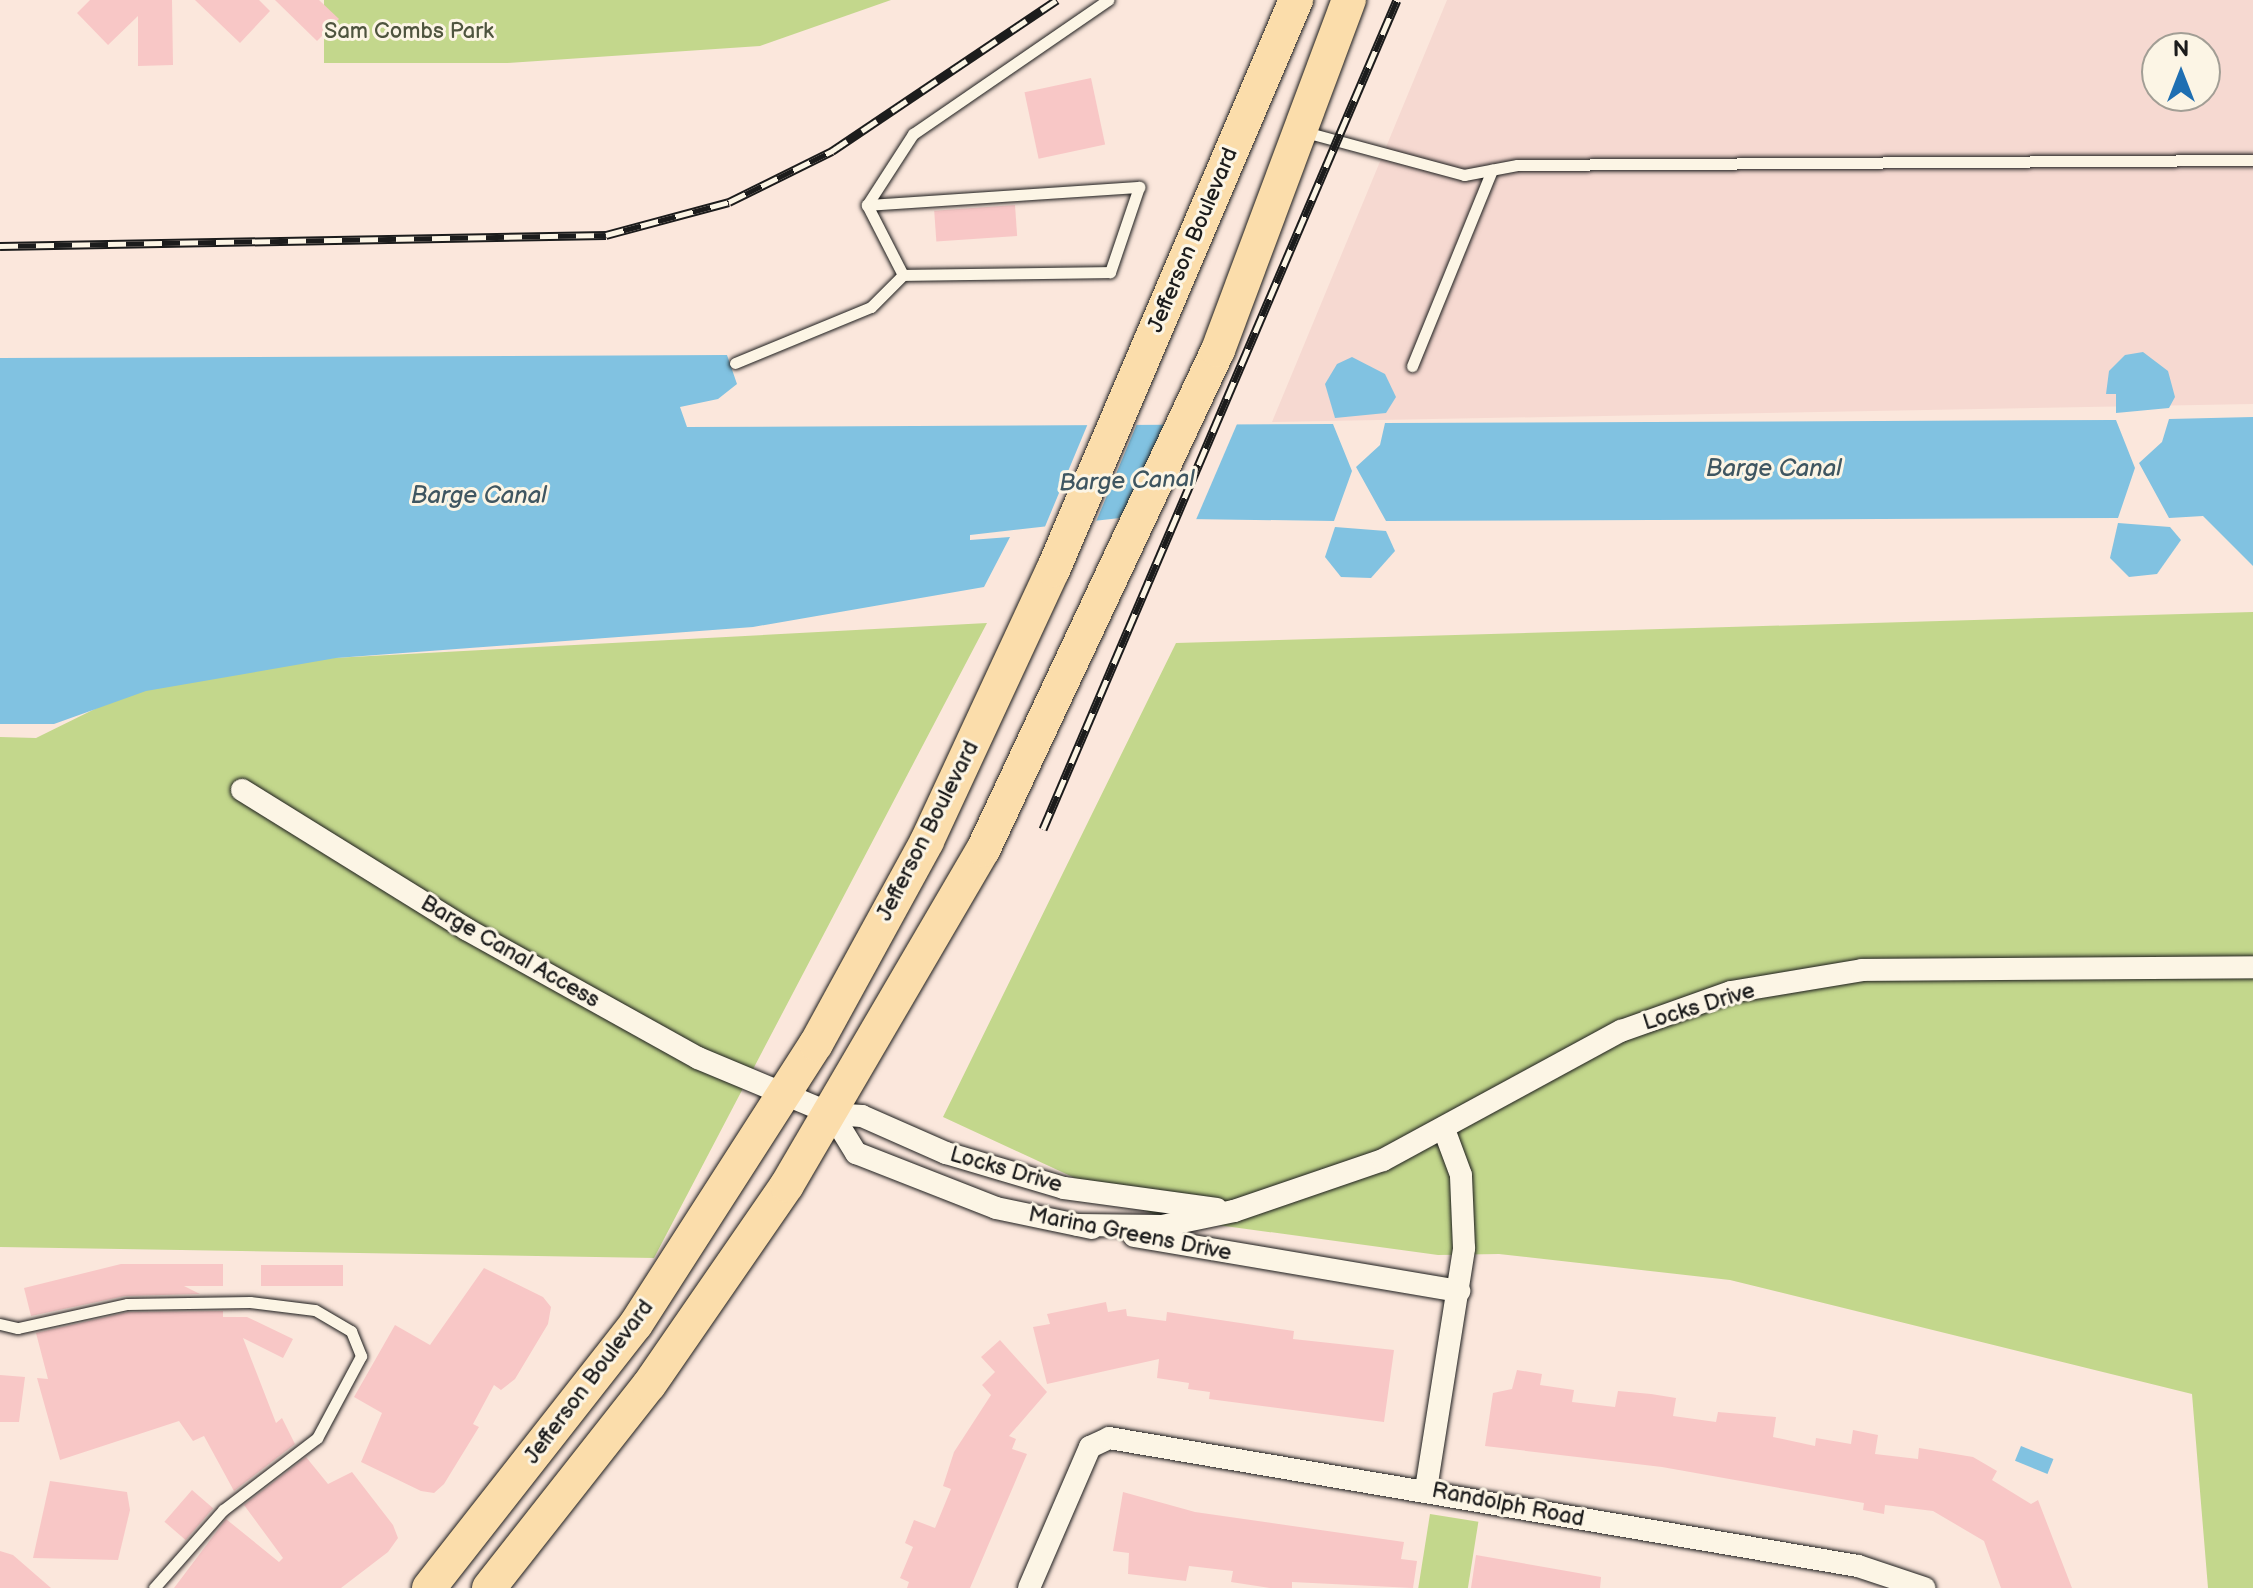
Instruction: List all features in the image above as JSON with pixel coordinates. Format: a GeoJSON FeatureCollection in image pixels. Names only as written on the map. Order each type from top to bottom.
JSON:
{"type":"FeatureCollection","features":[{"type":"Feature","properties":{"kind":"main road","name":"Jefferson Boulevard"},"geometry":{"type":"LineString","coordinates":[[429,1588],[636,1324],[788,1095],[927,841],[1053,570],[1296,0]]}},
{"type":"Feature","properties":{"kind":"main road"},"geometry":{"type":"LineString","coordinates":[[489,1588],[649,1385],[832,1114],[983,850],[1136,535],[1218,350],[1349,0]]}},
{"type":"Feature","properties":{"kind":"street","name":"Barge Canal Access"},"geometry":{"type":"LineString","coordinates":[[242,790],[480,936],[698,1058],[788,1095]]}},
{"type":"Feature","properties":{"kind":"street","name":"Locks Drive"},"geometry":{"type":"LineString","coordinates":[[1078,1225],[1162,1226],[1234,1211],[1445,1132],[1621,1031],[1731,992],[1862,970],[2253,967]]}},
{"type":"Feature","properties":{"kind":"street","name":"Locks Drive"},"geometry":{"type":"LineString","coordinates":[[788,1095],[832,1114],[862,1116],[946,1153],[1064,1188],[1234,1211]]}},
{"type":"Feature","properties":{"kind":"street","name":"Marina Greens Drive"},"geometry":{"type":"LineString","coordinates":[[832,1114],[856,1153],[996,1208],[1459,1291]]}},
{"type":"Feature","properties":{"kind":"street"},"geometry":{"type":"LineString","coordinates":[[1426,1489],[1459,1291],[1464,1209],[1445,1132]]}},
{"type":"Feature","properties":{"kind":"street","name":"Randolph Road"},"geometry":{"type":"LineString","coordinates":[[1029,1588],[1090,1447],[1109,1438],[1426,1489],[1858,1566],[1924,1588]]}},
{"type":"Feature","properties":{"kind":"lane"},"geometry":{"type":"LineString","coordinates":[[867,205],[913,134],[1108,0]]}},
{"type":"Feature","properties":{"kind":"lane"},"geometry":{"type":"LineString","coordinates":[[1300,130],[1423,168],[1464,175],[1492,170],[1852,159],[2253,160]]}},
{"type":"Feature","properties":{"kind":"lane"},"geometry":{"type":"LineString","coordinates":[[1412,366],[1492,170]]}},
{"type":"Feature","properties":{"kind":"lane"},"geometry":{"type":"LineString","coordinates":[[735,363],[871,307],[903,275],[1110,272],[1139,187],[867,205]]}},
{"type":"Feature","properties":{"kind":"lane"},"geometry":{"type":"LineString","coordinates":[[867,205],[903,275]]}},
{"type":"Feature","properties":{"kind":"lane"},"geometry":{"type":"LineString","coordinates":[[0,1324],[18,1328],[127,1304],[250,1302],[315,1310],[351,1331],[361,1356],[317,1438],[223,1510],[154,1588]]}},
{"type":"Feature","properties":{"kind":"shaded area"},"geometry":{"type":"Polygon","coordinates":[[[1447,0],[2253,0],[2253,404],[1272,422],[1447,0]]]}},
{"type":"Feature","properties":{"kind":"green space","name":"Sam Combs Park"},"geometry":{"type":"Polygon","coordinates":[[[324,0],[891,0],[760,46],[508,63],[324,63],[324,0]]]}},
{"type":"Feature","properties":{"kind":"green space"},"geometry":{"type":"Polygon","coordinates":[[[2253,612],[2253,1588],[2208,1588],[2192,1394],[1730,1280],[1499,1254],[1438,1255],[1159,1217],[943,1117],[1176,643],[2253,612]]]}},
{"type":"Feature","properties":{"kind":"green space"},"geometry":{"type":"Polygon","coordinates":[[[987,623],[654,1258],[0,1247],[0,737],[36,738],[182,666],[987,623]]]}},
{"type":"Feature","properties":{"kind":"green space"},"geometry":{"type":"Polygon","coordinates":[[[1430,1514],[1478,1522],[1468,1588],[1418,1588],[1430,1514]]]}},
{"type":"Feature","properties":{"kind":"water"},"geometry":{"type":"Polygon","coordinates":[[[2143,352],[2168,371],[2175,397],[2169,408],[2116,413],[2116,394],[2106,394],[2109,371],[2125,355],[2143,352]]]}},
{"type":"Feature","properties":{"kind":"water","name":"Barge Canal"},"geometry":{"type":"Polygon","coordinates":[[[727,355],[737,384],[718,399],[680,407],[687,427],[1333,424],[1352,471],[1334,521],[1120,518],[970,535],[970,540],[1010,537],[984,587],[753,627],[336,658],[146,691],[54,724],[0,724],[0,358],[727,355]]]}},
{"type":"Feature","properties":{"kind":"water"},"geometry":{"type":"Polygon","coordinates":[[[1352,357],[1385,374],[1396,397],[1386,413],[1335,418],[1325,384],[1337,364],[1352,357]]]}},
{"type":"Feature","properties":{"kind":"water"},"geometry":{"type":"Polygon","coordinates":[[[2253,417],[2253,566],[2203,516],[2169,518],[2139,463],[2162,442],[2169,419],[2253,417]]]}},
{"type":"Feature","properties":{"kind":"water","name":"Barge Canal"},"geometry":{"type":"Polygon","coordinates":[[[2116,420],[2135,468],[2118,518],[1386,521],[1356,467],[1380,445],[1385,423],[2116,420]]]}},
{"type":"Feature","properties":{"kind":"water"},"geometry":{"type":"Polygon","coordinates":[[[2118,523],[2170,527],[2181,540],[2157,574],[2129,577],[2110,558],[2118,523]]]}},
{"type":"Feature","properties":{"kind":"water"},"geometry":{"type":"Polygon","coordinates":[[[1335,527],[1386,531],[1395,551],[1371,578],[1341,577],[1325,557],[1335,527]]]}},
{"type":"Feature","properties":{"kind":"water"},"geometry":{"type":"Polygon","coordinates":[[[2021,1446],[2053,1459],[2047,1474],[2015,1461],[2021,1446]]]}},
{"type":"Feature","properties":{"kind":"pier"},"geometry":{"type":"Polygon","coordinates":[[[1240,417],[1195,522],[1124,522],[1168,419],[1240,417]]]}},
{"type":"Feature","properties":{"kind":"pier"},"geometry":{"type":"Polygon","coordinates":[[[1139,419],[1095,524],[1044,529],[1089,421],[1139,419]]]}},
{"type":"Feature","properties":{"kind":"building"},"geometry":{"type":"Polygon","coordinates":[[[90,0],[172,0],[173,65],[138,66],[138,16],[108,45],[77,13],[90,0]]]}},
{"type":"Feature","properties":{"kind":"building"},"geometry":{"type":"Polygon","coordinates":[[[195,0],[259,0],[270,11],[240,43],[195,0]]]}},
{"type":"Feature","properties":{"kind":"building"},"geometry":{"type":"Polygon","coordinates":[[[275,0],[319,0],[339,19],[317,41],[275,0]]]}},
{"type":"Feature","properties":{"kind":"building"},"geometry":{"type":"Polygon","coordinates":[[[1091,78],[1105,145],[1039,159],[1024,92],[1091,78]]]}},
{"type":"Feature","properties":{"kind":"building"},"geometry":{"type":"Polygon","coordinates":[[[1015,205],[1017,236],[936,242],[934,211],[1015,205]]]}},
{"type":"Feature","properties":{"kind":"building"},"geometry":{"type":"Polygon","coordinates":[[[121,1264],[223,1264],[223,1286],[184,1286],[200,1294],[125,1296],[31,1316],[24,1288],[121,1264]]]}},
{"type":"Feature","properties":{"kind":"building"},"geometry":{"type":"Polygon","coordinates":[[[261,1265],[343,1265],[343,1286],[261,1286],[261,1265]]]}},
{"type":"Feature","properties":{"kind":"building"},"geometry":{"type":"Polygon","coordinates":[[[484,1268],[543,1297],[551,1307],[548,1324],[515,1379],[501,1390],[494,1385],[473,1424],[479,1427],[444,1484],[434,1493],[421,1491],[361,1462],[382,1413],[354,1397],[395,1325],[430,1345],[484,1268]]]}},
{"type":"Feature","properties":{"kind":"building"},"geometry":{"type":"Polygon","coordinates":[[[1106,1302],[1108,1312],[1126,1309],[1127,1316],[1166,1321],[1167,1312],[1294,1331],[1293,1339],[1394,1350],[1384,1422],[1209,1399],[1210,1392],[1188,1389],[1189,1383],[1157,1378],[1159,1359],[1047,1384],[1033,1327],[1050,1324],[1047,1314],[1106,1302]]]}},
{"type":"Feature","properties":{"kind":"building"},"geometry":{"type":"Polygon","coordinates":[[[223,1311],[223,1317],[247,1317],[293,1339],[283,1358],[243,1338],[276,1423],[282,1418],[295,1444],[234,1491],[204,1436],[193,1441],[179,1421],[60,1460],[37,1378],[48,1379],[36,1333],[128,1312],[223,1311]]]}},
{"type":"Feature","properties":{"kind":"building"},"geometry":{"type":"Polygon","coordinates":[[[1000,1340],[1047,1392],[1009,1436],[1016,1439],[1012,1449],[1027,1454],[970,1588],[907,1588],[909,1582],[900,1578],[913,1547],[905,1543],[914,1520],[935,1528],[951,1489],[943,1486],[954,1452],[991,1395],[982,1385],[995,1372],[981,1357],[1000,1340]]]}},
{"type":"Feature","properties":{"kind":"building"},"geometry":{"type":"Polygon","coordinates":[[[1517,1370],[1542,1374],[1540,1385],[1574,1390],[1572,1402],[1615,1407],[1618,1391],[1651,1394],[1676,1398],[1673,1416],[1716,1422],[1718,1412],[1776,1417],[1773,1437],[1815,1446],[1816,1438],[1851,1444],[1853,1430],[1878,1435],[1875,1454],[1918,1459],[1919,1448],[1973,1457],[1997,1471],[1992,1480],[2031,1504],[2038,1500],[2072,1588],[2001,1588],[1984,1541],[1933,1511],[1885,1505],[1884,1514],[1863,1510],[1864,1503],[1662,1467],[1485,1446],[1493,1393],[1512,1389],[1517,1370]]]}},
{"type":"Feature","properties":{"kind":"building"},"geometry":{"type":"Polygon","coordinates":[[[0,1375],[25,1377],[19,1422],[0,1422],[0,1375]]]}},
{"type":"Feature","properties":{"kind":"building"},"geometry":{"type":"Polygon","coordinates":[[[306,1457],[328,1484],[352,1472],[393,1525],[398,1538],[388,1552],[341,1588],[174,1588],[226,1519],[279,1562],[283,1558],[244,1505],[306,1457]]]}},
{"type":"Feature","properties":{"kind":"building"},"geometry":{"type":"Polygon","coordinates":[[[50,1481],[127,1492],[130,1510],[118,1560],[33,1558],[50,1481]]]}},
{"type":"Feature","properties":{"kind":"building"},"geometry":{"type":"Polygon","coordinates":[[[192,1490],[213,1508],[186,1540],[164,1522],[192,1490]]]}},
{"type":"Feature","properties":{"kind":"building"},"geometry":{"type":"Polygon","coordinates":[[[1123,1492],[1195,1512],[1404,1542],[1401,1559],[1417,1561],[1413,1588],[1292,1582],[1292,1588],[1270,1588],[1231,1582],[1233,1571],[1189,1566],[1186,1581],[1128,1574],[1129,1553],[1113,1551],[1123,1492]]]}},
{"type":"Feature","properties":{"kind":"building"},"geometry":{"type":"Polygon","coordinates":[[[0,1551],[13,1555],[51,1588],[0,1588],[0,1551]]]}},
{"type":"Feature","properties":{"kind":"building"},"geometry":{"type":"Polygon","coordinates":[[[1476,1555],[1601,1577],[1600,1588],[1471,1588],[1476,1555]]]}},
{"type":"Feature","properties":{"kind":"railway"},"geometry":{"type":"LineString","coordinates":[[0,246],[606,235],[729,202],[832,151],[1057,0]]}},
{"type":"Feature","properties":{"kind":"railway"},"geometry":{"type":"LineString","coordinates":[[1043,829],[1397,0]]}}]}
